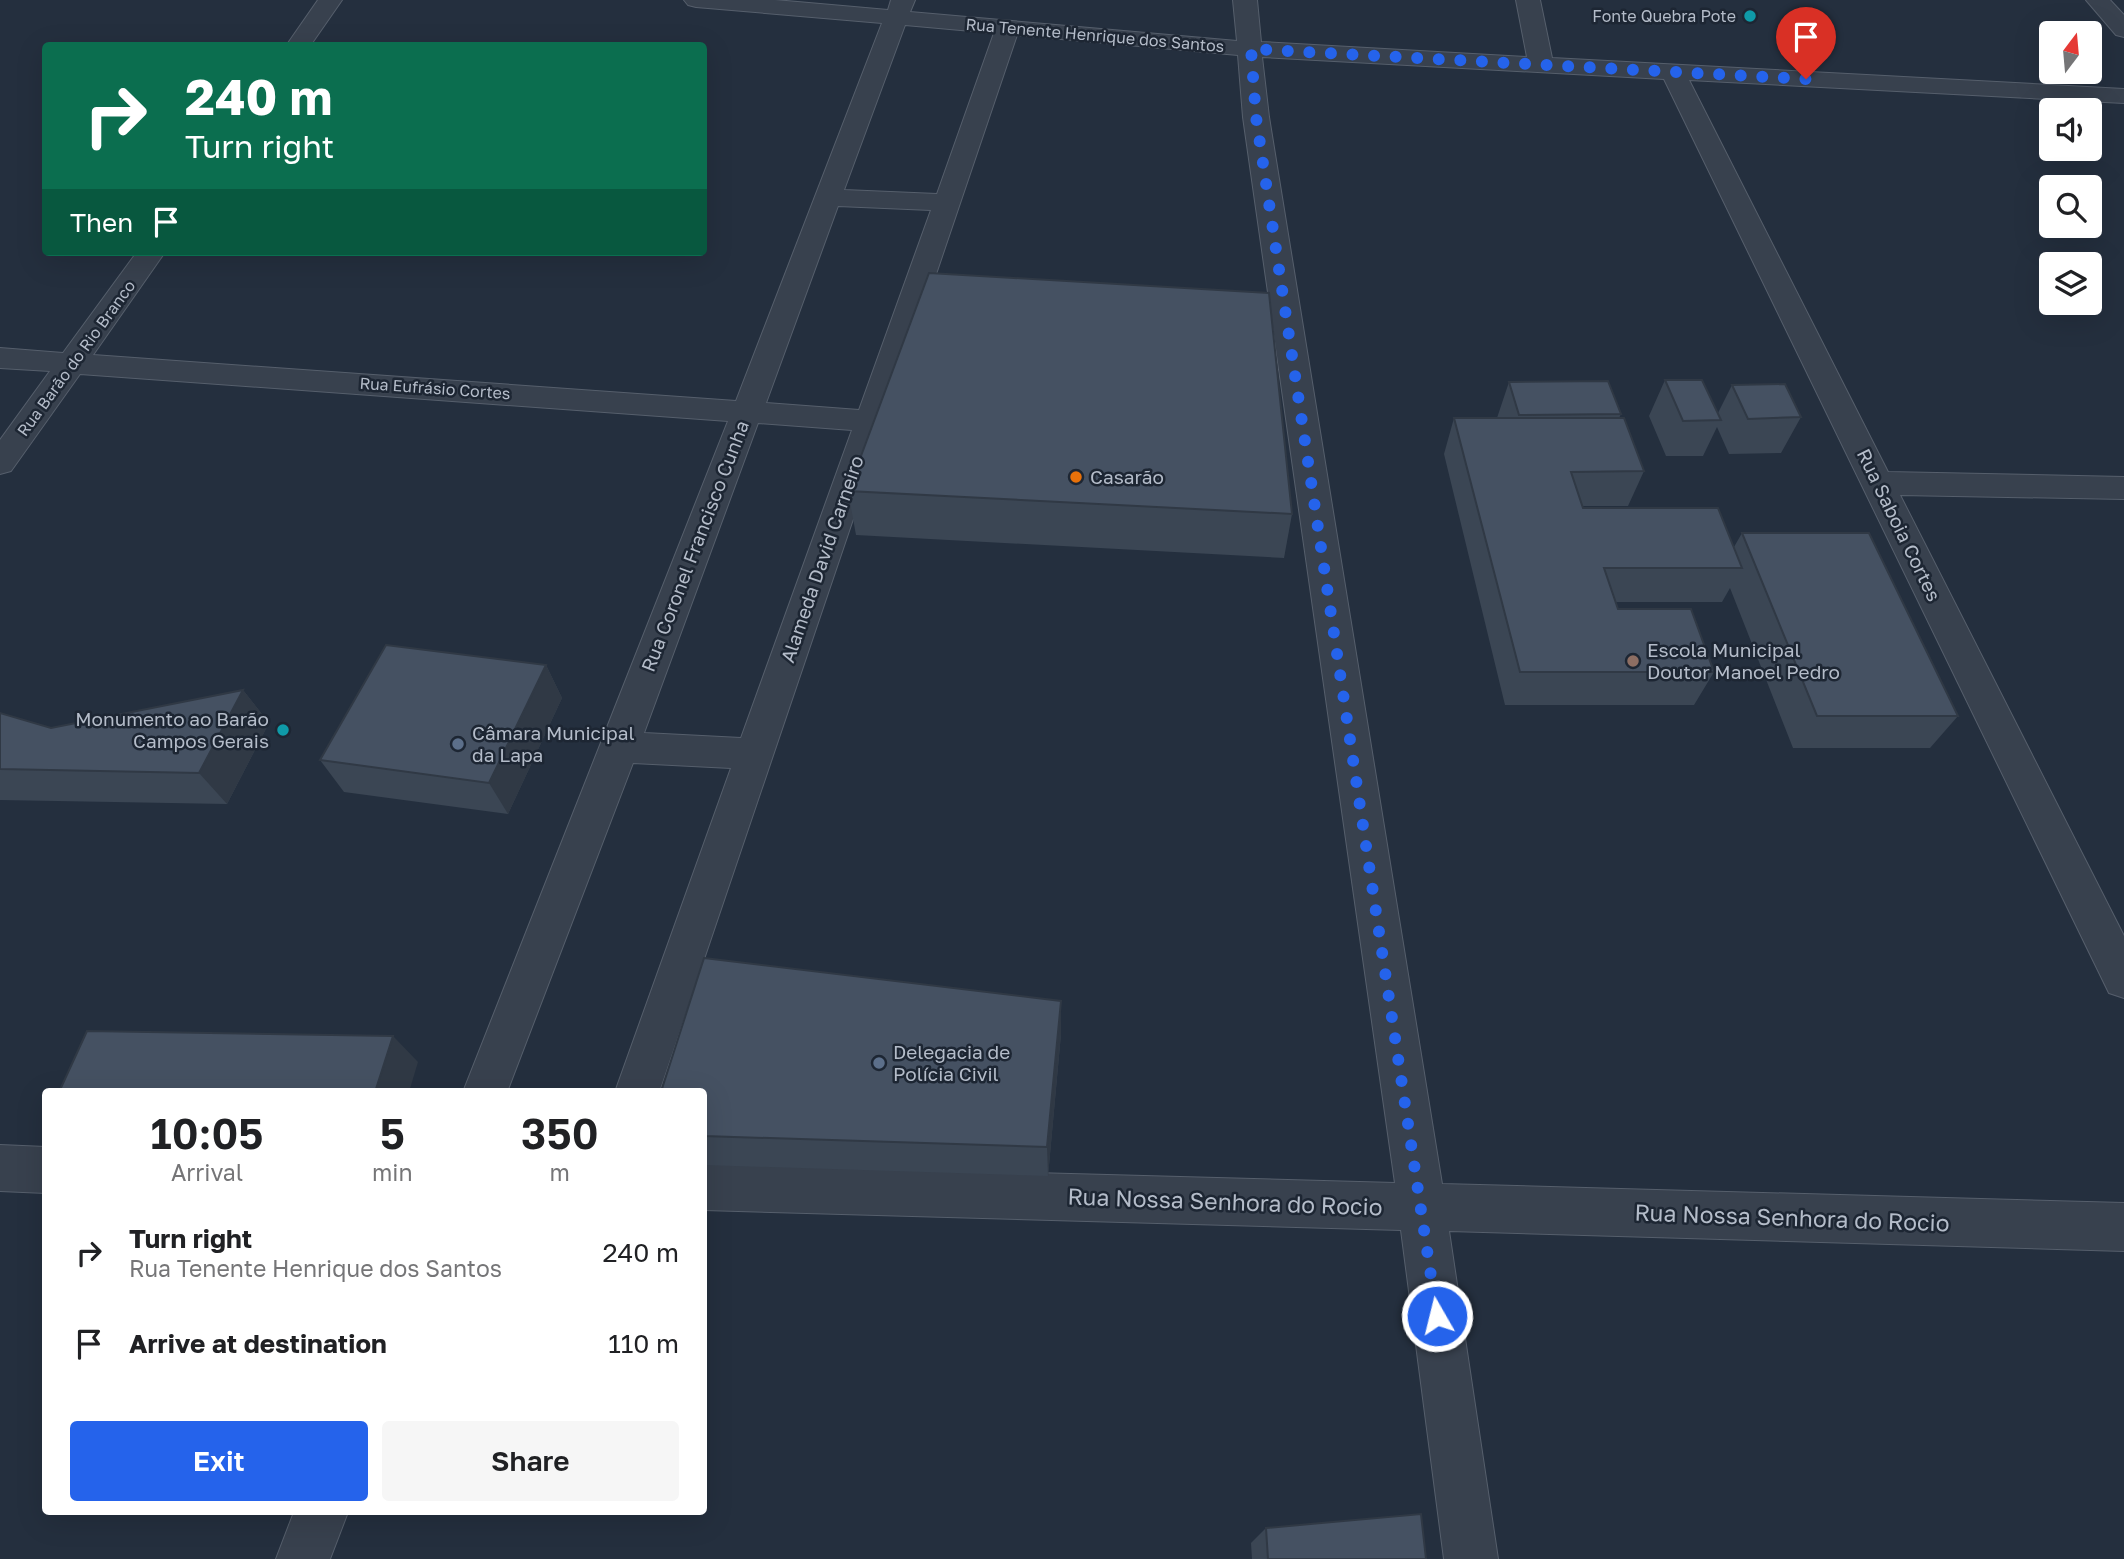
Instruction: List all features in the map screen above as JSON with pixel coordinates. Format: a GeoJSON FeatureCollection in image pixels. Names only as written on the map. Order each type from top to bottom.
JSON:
{"type":"FeatureCollection","features":[{"type":"Feature","properties":{"kind":"street"},"geometry":{"type":"LineString","coordinates":[[301,42],[330,0]]}},
{"type":"Feature","properties":{"kind":"street","name":"Rua Tenente Henrique dos Santos"},"geometry":{"type":"LineString","coordinates":[[696,0],[900,9],[1008,27],[1251,49],[2124,96]]}},
{"type":"Feature","properties":{"kind":"street"},"geometry":{"type":"LineString","coordinates":[[1245,0],[1256,117],[1422,1208],[1471,1559]]}},
{"type":"Feature","properties":{"kind":"street"},"geometry":{"type":"LineString","coordinates":[[1528,0],[1541,64]]}},
{"type":"Feature","properties":{"kind":"street"},"geometry":{"type":"LineString","coordinates":[[2098,0],[2124,30]]}},
{"type":"Feature","properties":{"kind":"street","name":"Rua Coronel Francisco Cunha"},"geometry":{"type":"LineString","coordinates":[[487,1088],[620,747],[900,9]]}},
{"type":"Feature","properties":{"kind":"street","name":"Alameda David Carneiro"},"geometry":{"type":"LineString","coordinates":[[638,1088],[1008,27]]}},
{"type":"Feature","properties":{"kind":"street","name":"Rua Saboia Cortes"},"geometry":{"type":"LineString","coordinates":[[1673,72],[2124,979]]}},
{"type":"Feature","properties":{"kind":"street"},"geometry":{"type":"LineString","coordinates":[[828,198],[947,202]]}},
{"type":"Feature","properties":{"kind":"street","name":"Rua Barão do Rio Branco"},"geometry":{"type":"LineString","coordinates":[[0,463],[149,256]]}},
{"type":"Feature","properties":{"kind":"street","name":"Rua Eufrásio Cortes"},"geometry":{"type":"LineString","coordinates":[[0,358],[871,421]]}},
{"type":"Feature","properties":{"kind":"street"},"geometry":{"type":"LineString","coordinates":[[1877,483],[2124,488]]}},
{"type":"Feature","properties":{"kind":"street"},"geometry":{"type":"LineString","coordinates":[[620,747],[754,754]]}},
{"type":"Feature","properties":{"kind":"street"},"geometry":{"type":"LineString","coordinates":[[0,1168],[42,1170]]}},
{"type":"Feature","properties":{"kind":"street","name":"Rua Nossa Senhora do Rocio"},"geometry":{"type":"LineString","coordinates":[[707,1187],[2124,1227]]}},
{"type":"Feature","properties":{"kind":"street"},"geometry":{"type":"LineString","coordinates":[[303,1559],[320,1515]]}},
{"type":"Feature","properties":{"kind":"building","name":"Casarão"},"geometry":{"type":"Polygon","coordinates":[[[929,273],[1269,293],[1292,514],[848,491],[929,273]]]}},
{"type":"Feature","properties":{"kind":"building"},"geometry":{"type":"Polygon","coordinates":[[[1665,380],[1702,380],[1721,420],[1683,421],[1665,380]]]}},
{"type":"Feature","properties":{"kind":"building"},"geometry":{"type":"Polygon","coordinates":[[[1608,381],[1621,414],[1519,415],[1509,382],[1608,381]]]}},
{"type":"Feature","properties":{"kind":"building"},"geometry":{"type":"Polygon","coordinates":[[[1785,384],[1801,417],[1748,419],[1732,385],[1785,384]]]}},
{"type":"Feature","properties":{"kind":"building"},"geometry":{"type":"Polygon","coordinates":[[[1454,418],[1624,418],[1644,471],[1571,472],[1583,508],[1718,508],[1742,568],[1604,568],[1618,609],[1691,609],[1714,672],[1520,672],[1454,418]]]}},
{"type":"Feature","properties":{"kind":"building"},"geometry":{"type":"Polygon","coordinates":[[[1742,533],[1869,533],[1958,716],[1817,716],[1742,533]]]}},
{"type":"Feature","properties":{"kind":"building"},"geometry":{"type":"Polygon","coordinates":[[[386,645],[546,665],[489,783],[320,760],[386,645]]]}},
{"type":"Feature","properties":{"kind":"building"},"geometry":{"type":"Polygon","coordinates":[[[243,690],[199,773],[0,769],[0,713],[51,728],[243,690]]]}},
{"type":"Feature","properties":{"kind":"building","name":"Delegacia de Polícia Civil"},"geometry":{"type":"Polygon","coordinates":[[[704,958],[1061,1001],[1047,1147],[707,1136],[707,1088],[662,1088],[704,958]]]}},
{"type":"Feature","properties":{"kind":"building"},"geometry":{"type":"Polygon","coordinates":[[[87,1031],[393,1036],[376,1088],[61,1088],[87,1031]]]}},
{"type":"Feature","properties":{"kind":"building"},"geometry":{"type":"Polygon","coordinates":[[[1421,1514],[1426,1559],[1268,1559],[1266,1528],[1421,1514]]]}},
{"type":"Feature","properties":{"kind":"place","name":"Fonte Quebra Pote"},"geometry":{"type":"Point","coordinates":[1750,16]}},
{"type":"Feature","properties":{"kind":"place","name":"Casarão"},"geometry":{"type":"Point","coordinates":[1076,477]}},
{"type":"Feature","properties":{"kind":"place","name":"Escola Municipal Doutor Manoel Pedro"},"geometry":{"type":"Point","coordinates":[1633,661]}},
{"type":"Feature","properties":{"kind":"place","name":"Monumento ao Barão Campos Gerais"},"geometry":{"type":"Point","coordinates":[283,730]}},
{"type":"Feature","properties":{"kind":"place","name":"Câmara Municipal da Lapa"},"geometry":{"type":"Point","coordinates":[458,744]}},
{"type":"Feature","properties":{"kind":"place","name":"Delegacia de Polícia Civil"},"geometry":{"type":"Point","coordinates":[879,1063]}},
{"type":"Feature","properties":{"kind":"route"},"geometry":{"type":"LineString","coordinates":[[1437,1316],[1256,117],[1251,49],[1806,79]]}}]}
